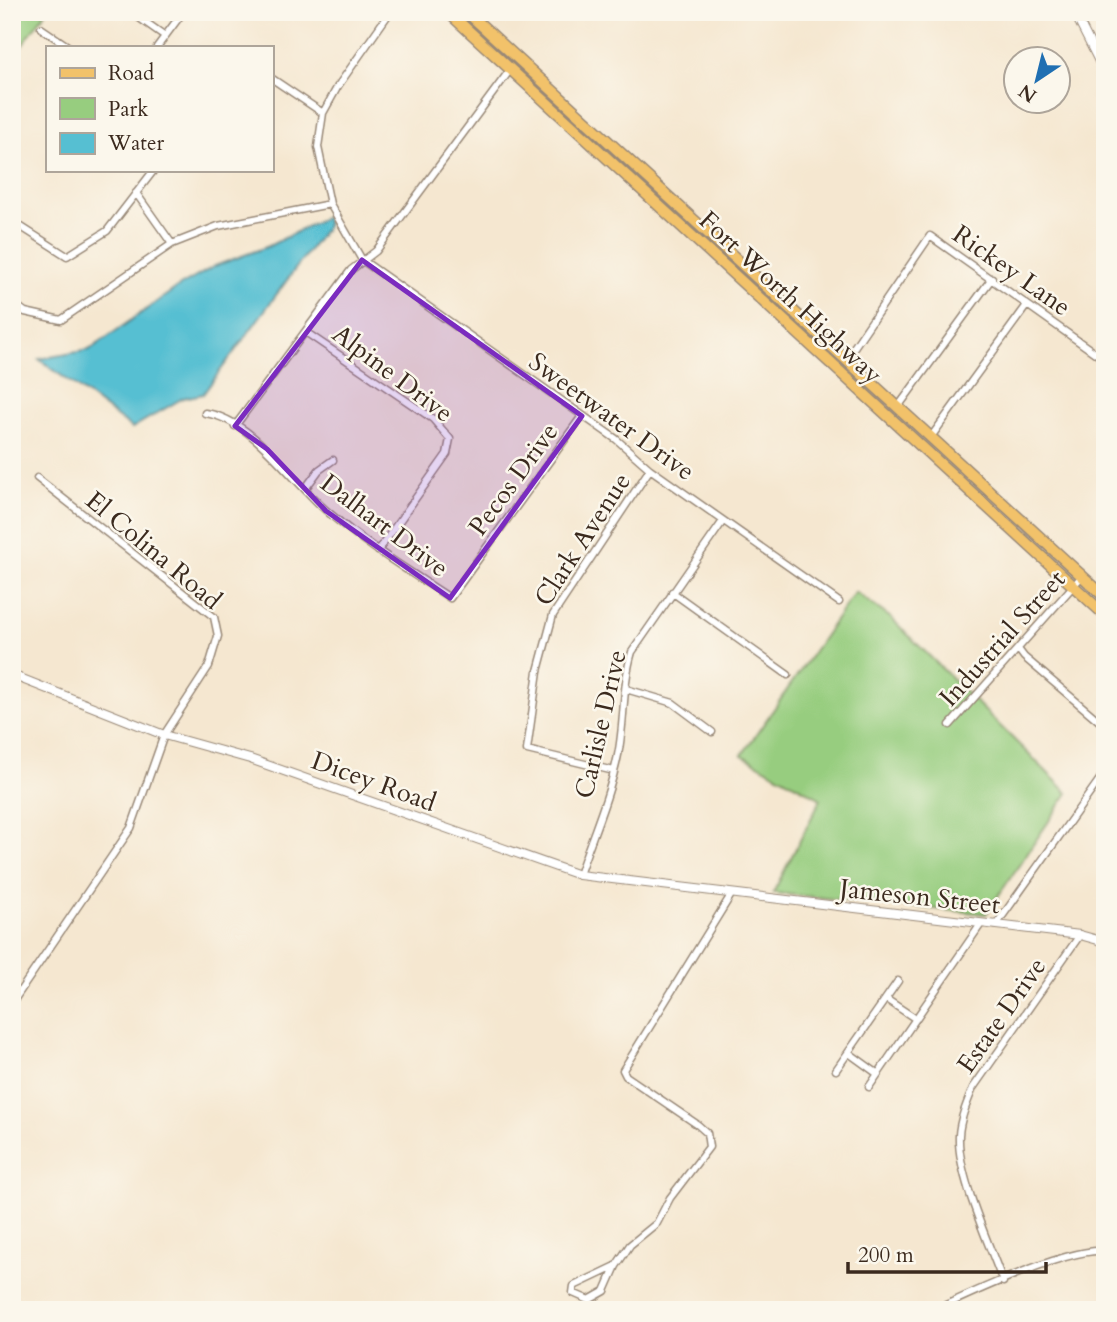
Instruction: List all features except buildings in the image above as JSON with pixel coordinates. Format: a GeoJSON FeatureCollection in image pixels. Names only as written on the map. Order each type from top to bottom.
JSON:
{"type":"FeatureCollection","features":[{"type":"Feature","properties":{"kind":"main road","name":"Fort Worth Highway"},"geometry":{"type":"LineString","coordinates":[[448,12],[1105,615]]}},
{"type":"Feature","properties":{"kind":"main road","name":"Fort Worth Highway"},"geometry":{"type":"LineString","coordinates":[[466,13],[1105,597]]}},
{"type":"Feature","properties":{"kind":"main road"},"geometry":{"type":"LineString","coordinates":[[552,107],[560,98]]}},
{"type":"Feature","properties":{"kind":"main road"},"geometry":{"type":"LineString","coordinates":[[610,162],[620,152]]}},
{"type":"Feature","properties":{"kind":"main road"},"geometry":{"type":"LineString","coordinates":[[710,253],[718,242]]}},
{"type":"Feature","properties":{"kind":"main road"},"geometry":{"type":"LineString","coordinates":[[864,394],[873,384]]}},
{"type":"Feature","properties":{"kind":"main road"},"geometry":{"type":"LineString","coordinates":[[955,478],[964,468]]}},
{"type":"Feature","properties":{"kind":"street"},"geometry":{"type":"LineString","coordinates":[[131,12],[165,36]]}},
{"type":"Feature","properties":{"kind":"street"},"geometry":{"type":"LineString","coordinates":[[158,46],[183,12]]}},
{"type":"Feature","properties":{"kind":"street","name":"Sweetwater Drive"},"geometry":{"type":"LineString","coordinates":[[390,12],[338,86],[323,113],[318,147],[330,204],[362,260],[616,439],[650,469],[723,522],[839,602]]}},
{"type":"Feature","properties":{"kind":"street"},"geometry":{"type":"LineString","coordinates":[[1074,12],[1105,73]]}},
{"type":"Feature","properties":{"kind":"street"},"geometry":{"type":"LineString","coordinates":[[41,28],[68,46]]}},
{"type":"Feature","properties":{"kind":"street"},"geometry":{"type":"LineString","coordinates":[[235,426],[307,333],[351,270],[376,251],[510,70]]}},
{"type":"Feature","properties":{"kind":"street"},"geometry":{"type":"LineString","coordinates":[[273,79],[323,113]]}},
{"type":"Feature","properties":{"kind":"street"},"geometry":{"type":"LineString","coordinates":[[12,221],[67,256],[107,230],[152,172]]}},
{"type":"Feature","properties":{"kind":"street"},"geometry":{"type":"LineString","coordinates":[[136,193],[172,244]]}},
{"type":"Feature","properties":{"kind":"street"},"geometry":{"type":"LineString","coordinates":[[12,302],[25,312],[61,320],[172,244],[218,226],[330,204]]}},
{"type":"Feature","properties":{"kind":"street","name":"Rickey Lane"},"geometry":{"type":"LineString","coordinates":[[846,359],[930,236],[1105,360]]}},
{"type":"Feature","properties":{"kind":"street"},"geometry":{"type":"LineString","coordinates":[[898,407],[992,278]]}},
{"type":"Feature","properties":{"kind":"street"},"geometry":{"type":"LineString","coordinates":[[931,437],[1027,305]]}},
{"type":"Feature","properties":{"kind":"street","name":"Alpine Drive"},"geometry":{"type":"LineString","coordinates":[[307,333],[433,419],[450,439],[447,454],[379,551]]}},
{"type":"Feature","properties":{"kind":"street","name":"Dalhart Drive"},"geometry":{"type":"LineString","coordinates":[[205,413],[235,426],[267,449],[327,511],[379,551],[450,598]]}},
{"type":"Feature","properties":{"kind":"street","name":"Pecos Drive"},"geometry":{"type":"LineString","coordinates":[[450,598],[582,416]]}},
{"type":"Feature","properties":{"kind":"street"},"geometry":{"type":"LineString","coordinates":[[305,489],[319,470],[333,460]]}},
{"type":"Feature","properties":{"kind":"street","name":"Clark Avenue"},"geometry":{"type":"LineString","coordinates":[[614,771],[527,750],[538,671],[553,615],[650,469]]}},
{"type":"Feature","properties":{"kind":"street","name":"El Colina Road"},"geometry":{"type":"LineString","coordinates":[[12,1003],[131,828],[164,735],[209,666],[218,636],[214,617],[37,478]]}},
{"type":"Feature","properties":{"kind":"street","name":"Carlisle Drive"},"geometry":{"type":"LineString","coordinates":[[579,875],[614,771],[623,729],[632,652],[723,522]]}},
{"type":"Feature","properties":{"kind":"street","name":"Industrial Street"},"geometry":{"type":"LineString","coordinates":[[950,725],[1082,576]]}},
{"type":"Feature","properties":{"kind":"street"},"geometry":{"type":"LineString","coordinates":[[672,592],[788,675]]}},
{"type":"Feature","properties":{"kind":"street"},"geometry":{"type":"LineString","coordinates":[[1018,649],[1105,726]]}},
{"type":"Feature","properties":{"kind":"street","name":"Dicey Road"},"geometry":{"type":"LineString","coordinates":[[12,675],[164,735],[250,759],[579,875],[730,895]]}},
{"type":"Feature","properties":{"kind":"street"},"geometry":{"type":"LineString","coordinates":[[626,690],[673,703],[712,732]]}},
{"type":"Feature","properties":{"kind":"street"},"geometry":{"type":"LineString","coordinates":[[996,925],[1105,772]]}},
{"type":"Feature","properties":{"kind":"street"},"geometry":{"type":"LineString","coordinates":[[616,1266],[574,1286],[573,1293],[582,1299],[597,1298],[605,1291],[616,1266],[633,1241],[657,1223],[670,1198],[709,1147],[707,1133],[626,1076],[623,1070],[730,895]]}},
{"type":"Feature","properties":{"kind":"street","name":"Jameson Street"},"geometry":{"type":"LineString","coordinates":[[730,895],[1080,935],[1105,942]]}},
{"type":"Feature","properties":{"kind":"street"},"geometry":{"type":"LineString","coordinates":[[869,1087],[981,924]]}},
{"type":"Feature","properties":{"kind":"street","name":"Estate Drive"},"geometry":{"type":"LineString","coordinates":[[1003,1282],[961,1161],[959,1135],[973,1088],[1080,935]]}},
{"type":"Feature","properties":{"kind":"street"},"geometry":{"type":"LineString","coordinates":[[836,1070],[898,981]]}},
{"type":"Feature","properties":{"kind":"street"},"geometry":{"type":"LineString","coordinates":[[886,999],[916,1019]]}},
{"type":"Feature","properties":{"kind":"street"},"geometry":{"type":"LineString","coordinates":[[849,1053],[878,1074]]}},
{"type":"Feature","properties":{"kind":"street"},"geometry":{"type":"LineString","coordinates":[[935,1310],[1060,1258],[1093,1250],[1105,1251]]}},
{"type":"Feature","properties":{"kind":"highlighted area"},"geometry":{"type":"Polygon","coordinates":[[[362,260],[582,416],[450,598],[326,511],[267,449],[235,426],[362,260]]]}},
{"type":"Feature","properties":{"kind":"green space"},"geometry":{"type":"Polygon","coordinates":[[[12,12],[46,12],[12,59],[12,12]]]}},
{"type":"Feature","properties":{"kind":"green space"},"geometry":{"type":"Polygon","coordinates":[[[855,592],[891,618],[1068,793],[986,914],[773,893],[821,799],[742,755],[855,592]]]}},
{"type":"Feature","properties":{"kind":"water"},"geometry":{"type":"Polygon","coordinates":[[[326,217],[327,226],[203,394],[183,398],[132,428],[39,359],[89,350],[175,289],[215,266],[269,246],[326,217]]]}}]}
